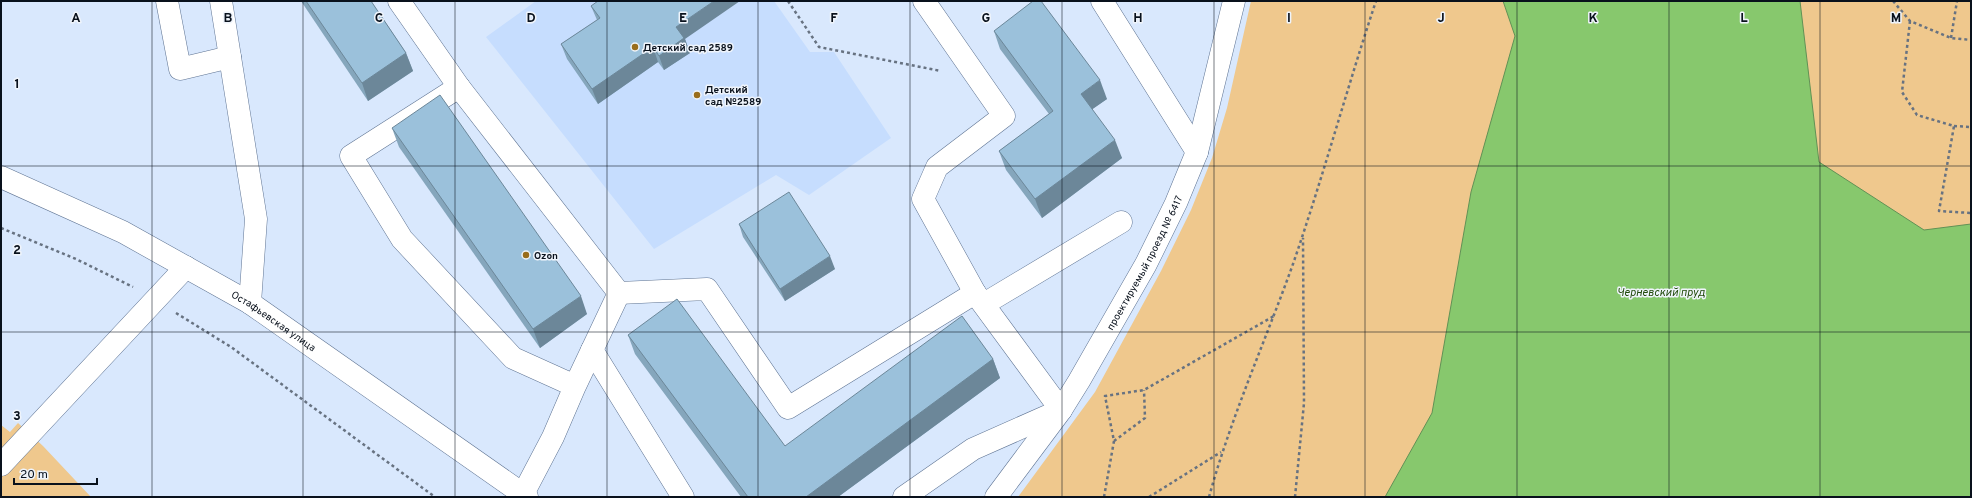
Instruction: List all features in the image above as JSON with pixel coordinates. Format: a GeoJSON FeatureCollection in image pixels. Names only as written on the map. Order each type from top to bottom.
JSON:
{"type":"FeatureCollection","features":[{"type":"Feature","properties":{"kind":"street"},"geometry":{"type":"LineString","coordinates":[[167,1],[180,69],[230,57]]}},
{"type":"Feature","properties":{"kind":"street"},"geometry":{"type":"LineString","coordinates":[[221,1],[256,219],[250,303]]}},
{"type":"Feature","properties":{"kind":"street"},"geometry":{"type":"LineString","coordinates":[[399,1],[459,87],[619,293]]}},
{"type":"Feature","properties":{"kind":"street"},"geometry":{"type":"LineString","coordinates":[[904,497],[973,449],[1061,410],[980,299],[923,199],[937,167],[1004,116],[924,1]]}},
{"type":"Feature","properties":{"kind":"street"},"geometry":{"type":"LineString","coordinates":[[1102,1],[1197,152]]}},
{"type":"Feature","properties":{"kind":"street","name":"проектируемый проезд № 6417"},"geometry":{"type":"LineString","coordinates":[[996,497],[1061,410],[1080,381],[1146,264],[1176,203],[1197,152],[1234,1]]}},
{"type":"Feature","properties":{"kind":"street"},"geometry":{"type":"LineString","coordinates":[[459,87],[351,156],[402,238],[513,358],[575,386]]}},
{"type":"Feature","properties":{"kind":"street","name":"Остафьевская улица"},"geometry":{"type":"LineString","coordinates":[[1,177],[123,232],[250,303],[525,496]]}},
{"type":"Feature","properties":{"kind":"street"},"geometry":{"type":"LineString","coordinates":[[619,293],[707,289],[788,408],[980,299],[1121,222]]}},
{"type":"Feature","properties":{"kind":"street"},"geometry":{"type":"LineString","coordinates":[[1,466],[186,267]]}},
{"type":"Feature","properties":{"kind":"street"},"geometry":{"type":"LineString","coordinates":[[525,496],[619,293]]}},
{"type":"Feature","properties":{"kind":"street"},"geometry":{"type":"LineString","coordinates":[[592,350],[683,497]]}},
{"type":"Feature","properties":{"kind":"path"},"geometry":{"type":"LineString","coordinates":[[788,1],[819,47],[978,78]]}},
{"type":"Feature","properties":{"kind":"path"},"geometry":{"type":"LineString","coordinates":[[1209,497],[1221,451],[1274,315],[1303,235],[1376,1]]}},
{"type":"Feature","properties":{"kind":"path"},"geometry":{"type":"LineString","coordinates":[[1893,1],[1910,21],[1951,38],[1971,40]]}},
{"type":"Feature","properties":{"kind":"path"},"geometry":{"type":"LineString","coordinates":[[1951,38],[1957,1]]}},
{"type":"Feature","properties":{"kind":"path"},"geometry":{"type":"LineString","coordinates":[[1910,21],[1902,92],[1917,115],[1954,126],[1971,127]]}},
{"type":"Feature","properties":{"kind":"path"},"geometry":{"type":"LineString","coordinates":[[1954,126],[1939,211],[1971,213]]}},
{"type":"Feature","properties":{"kind":"path"},"geometry":{"type":"LineString","coordinates":[[1,228],[76,259],[133,287],[231,347],[435,497]]}},
{"type":"Feature","properties":{"kind":"path"},"geometry":{"type":"LineString","coordinates":[[1295,497],[1304,403],[1303,235]]}},
{"type":"Feature","properties":{"kind":"path"},"geometry":{"type":"LineString","coordinates":[[1104,497],[1114,441],[1105,396],[1144,390],[1274,315]]}},
{"type":"Feature","properties":{"kind":"path"},"geometry":{"type":"LineString","coordinates":[[1114,441],[1145,418],[1144,390]]}},
{"type":"Feature","properties":{"kind":"path"},"geometry":{"type":"LineString","coordinates":[[1149,497],[1221,451]]}},
{"type":"Feature","properties":{"kind":"shaded area","name":"Детский сад №2589"},"geometry":{"type":"Polygon","coordinates":[[[536,1],[774,1],[810,52],[834,52],[891,138],[809,195],[776,175],[654,249],[486,37],[536,1]]]}},
{"type":"Feature","properties":{"kind":"shaded area"},"geometry":{"type":"Polygon","coordinates":[[[1251,1],[1971,1],[1971,497],[1018,497],[1095,392],[1161,271],[1191,210],[1212,158],[1227,108],[1251,1]]]}},
{"type":"Feature","properties":{"kind":"shaded area"},"geometry":{"type":"Polygon","coordinates":[[[18,423],[43,446],[91,497],[1,497],[1,425],[10,432],[18,423]]]}},
{"type":"Feature","properties":{"kind":"water","name":"Черневский пруд"},"geometry":{"type":"Polygon","coordinates":[[[1503,1],[1800,1],[1819,162],[1924,230],[1971,224],[1971,497],[1385,497],[1432,413],[1471,192],[1515,36],[1503,1]]]}},
{"type":"Feature","properties":{"kind":"building"},"geometry":{"type":"Polygon","coordinates":[[[306,1],[371,1],[406,53],[362,83],[306,1]]]}},
{"type":"Feature","properties":{"kind":"building","name":"Детский сад 2589"},"geometry":{"type":"Polygon","coordinates":[[[598,1],[714,1],[676,27],[684,38],[659,56],[653,47],[592,89],[561,44],[600,18],[591,6],[598,1]]]}},
{"type":"Feature","properties":{"kind":"building"},"geometry":{"type":"Polygon","coordinates":[[[1033,1],[1041,1],[1100,80],[1081,94],[1115,140],[1035,199],[999,151],[1053,111],[994,31],[1033,1]]]}},
{"type":"Feature","properties":{"kind":"building"},"geometry":{"type":"Polygon","coordinates":[[[440,95],[581,296],[533,329],[392,128],[440,95]]]}},
{"type":"Feature","properties":{"kind":"building"},"geometry":{"type":"Polygon","coordinates":[[[789,192],[830,256],[780,289],[739,224],[789,192]]]}},
{"type":"Feature","properties":{"kind":"building"},"geometry":{"type":"Polygon","coordinates":[[[677,299],[785,446],[962,316],[993,359],[806,497],[748,497],[628,335],[677,299]]]}},
{"type":"Feature","properties":{"kind":"place","name":"Детский сад 2589"},"geometry":{"type":"Point","coordinates":[635,47]}},
{"type":"Feature","properties":{"kind":"place","name":"Детский сад №2589"},"geometry":{"type":"Point","coordinates":[697,95]}},
{"type":"Feature","properties":{"kind":"place","name":"Ozon"},"geometry":{"type":"Point","coordinates":[526,255]}}]}
